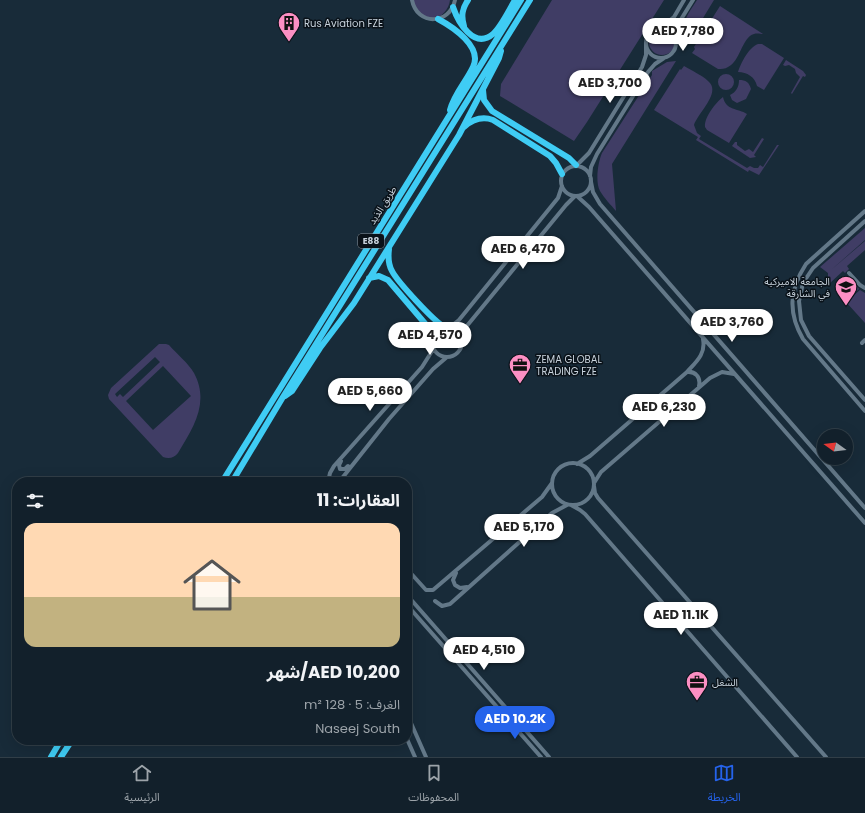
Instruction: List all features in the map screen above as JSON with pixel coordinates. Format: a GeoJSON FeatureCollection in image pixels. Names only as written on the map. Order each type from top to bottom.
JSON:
{"type":"FeatureCollection","features":[{"type":"Feature","properties":{"kind":"highway"},"geometry":{"type":"LineString","coordinates":[[465,30],[462,15],[468,0]]}},
{"type":"Feature","properties":{"kind":"highway"},"geometry":{"type":"LineString","coordinates":[[453,8],[458,20],[469,34],[476,38],[484,38],[491,36],[496,30],[515,0]]}},
{"type":"Feature","properties":{"kind":"highway","name":"طريق الذيد"},"geometry":{"type":"LineString","coordinates":[[225,477],[521,0]]}},
{"type":"Feature","properties":{"kind":"highway","name":"طريق الذيد"},"geometry":{"type":"LineString","coordinates":[[235,477],[283,397],[530,0]]}},
{"type":"Feature","properties":{"kind":"highway"},"geometry":{"type":"LineString","coordinates":[[438,19],[451,26],[461,35],[470,46],[475,58],[473,67],[453,101],[449,116]]}},
{"type":"Feature","properties":{"kind":"highway"},"geometry":{"type":"LineString","coordinates":[[459,135],[499,58],[501,46]]}},
{"type":"Feature","properties":{"kind":"highway"},"geometry":{"type":"LineString","coordinates":[[484,86],[484,100],[492,111],[571,160],[576,165]]}},
{"type":"Feature","properties":{"kind":"highway"},"geometry":{"type":"LineString","coordinates":[[283,397],[292,391],[320,348],[349,311],[465,126],[473,120],[483,118],[494,120],[550,156],[562,174]]}},
{"type":"Feature","properties":{"kind":"highway"},"geometry":{"type":"LineString","coordinates":[[389,246],[388,262],[393,274],[435,321],[447,328]]}},
{"type":"Feature","properties":{"kind":"highway"},"geometry":{"type":"LineString","coordinates":[[369,278],[379,276],[388,280],[428,326],[433,338]]}},
{"type":"Feature","properties":{"kind":"highway"},"geometry":{"type":"LineString","coordinates":[[51,757],[58,745]]}},
{"type":"Feature","properties":{"kind":"highway"},"geometry":{"type":"LineString","coordinates":[[62,757],[69,745]]}},
{"type":"Feature","properties":{"kind":"street"},"geometry":{"type":"LineString","coordinates":[[412,0],[415,8],[421,15],[429,19],[438,19],[447,15],[453,8],[455,0]]}},
{"type":"Feature","properties":{"kind":"street"},"geometry":{"type":"LineString","coordinates":[[684,0],[674,17],[660,28],[652,31],[647,37],[646,56],[642,67],[589,153],[576,165],[568,167],[562,174],[560,180],[562,186],[567,193],[576,196],[589,207],[865,523]]}},
{"type":"Feature","properties":{"kind":"street"},"geometry":{"type":"LineString","coordinates":[[676,38],[680,22],[693,0]]}},
{"type":"Feature","properties":{"kind":"street"},"geometry":{"type":"LineString","coordinates":[[660,28],[668,29],[674,34],[677,44],[675,50],[670,56],[655,64],[644,78],[597,154],[591,167],[590,176],[593,192],[600,204],[865,508]]}},
{"type":"Feature","properties":{"kind":"street"},"geometry":{"type":"LineString","coordinates":[[646,43],[648,52],[660,59],[664,58]]}},
{"type":"Feature","properties":{"kind":"street"},"geometry":{"type":"LineString","coordinates":[[576,165],[584,168],[590,176]]}},
{"type":"Feature","properties":{"kind":"street"},"geometry":{"type":"LineString","coordinates":[[562,186],[558,198],[459,320],[447,328],[436,332],[433,338],[434,348],[439,354],[447,356],[455,354],[459,350],[461,339],[466,327],[566,204],[576,196],[585,192],[589,188],[591,182]]}},
{"type":"Feature","properties":{"kind":"street"},"geometry":{"type":"LineString","coordinates":[[865,211],[806,264],[799,274],[792,296],[794,318],[797,329],[803,339],[865,411]]}},
{"type":"Feature","properties":{"kind":"street"},"geometry":{"type":"LineString","coordinates":[[865,221],[812,268],[803,283],[799,301],[801,320],[809,336],[865,400]]}},
{"type":"Feature","properties":{"kind":"street"},"geometry":{"type":"LineString","coordinates":[[849,273],[860,285],[865,288]]}},
{"type":"Feature","properties":{"kind":"street"},"geometry":{"type":"LineString","coordinates":[[447,328],[458,332],[461,339]]}},
{"type":"Feature","properties":{"kind":"street"},"geometry":{"type":"LineString","coordinates":[[577,464],[590,456],[687,372],[701,356],[704,345],[702,337]]}},
{"type":"Feature","properties":{"kind":"street"},"geometry":{"type":"LineString","coordinates":[[329,477],[332,468],[425,362],[434,348]]}},
{"type":"Feature","properties":{"kind":"street"},"geometry":{"type":"LineString","coordinates":[[342,477],[389,419],[433,369],[447,356]]}},
{"type":"Feature","properties":{"kind":"street"},"geometry":{"type":"LineString","coordinates":[[687,372],[696,374],[700,381],[699,386]]}},
{"type":"Feature","properties":{"kind":"street"},"geometry":{"type":"LineString","coordinates":[[435,601],[442,606],[448,605],[552,513],[569,505],[580,504],[588,499],[601,472],[699,386],[718,373],[727,372],[736,375]]}},
{"type":"Feature","properties":{"kind":"street"},"geometry":{"type":"LineString","coordinates":[[347,451],[339,464],[340,468],[346,469],[351,462],[356,459]]}},
{"type":"Feature","properties":{"kind":"street"},"geometry":{"type":"LineString","coordinates":[[412,575],[426,590],[434,590],[542,497],[552,483],[554,476],[559,469],[567,464],[577,464],[584,467],[590,472],[598,498],[826,757]]}},
{"type":"Feature","properties":{"kind":"street"},"geometry":{"type":"LineString","coordinates":[[552,483],[554,495],[560,501],[577,508],[585,514],[797,757]]}},
{"type":"Feature","properties":{"kind":"street"},"geometry":{"type":"LineString","coordinates":[[463,565],[454,576],[453,582],[455,585],[458,588],[464,588],[476,581]]}},
{"type":"Feature","properties":{"kind":"street"},"geometry":{"type":"LineString","coordinates":[[412,601],[549,757]]}},
{"type":"Feature","properties":{"kind":"street"},"geometry":{"type":"LineString","coordinates":[[412,611],[541,757]]}},
{"type":"Feature","properties":{"kind":"street"},"geometry":{"type":"LineString","coordinates":[[412,725],[426,757]]}},
{"type":"Feature","properties":{"kind":"street"},"geometry":{"type":"LineString","coordinates":[[410,745],[415,757]]}},
{"type":"Feature","properties":{"kind":"shaded area"},"geometry":{"type":"Polygon","coordinates":[[[412,0],[450,0],[446,11],[443,14],[437,17],[429,18],[417,12],[412,0]]]}},
{"type":"Feature","properties":{"kind":"shaded area"},"geometry":{"type":"Polygon","coordinates":[[[552,0],[664,0],[574,141],[500,96],[501,84],[552,0]]]}},
{"type":"Feature","properties":{"kind":"shaded area"},"geometry":{"type":"Polygon","coordinates":[[[697,0],[714,0],[686,46],[683,32],[685,22],[697,0]]]}},
{"type":"Feature","properties":{"kind":"shaded area"},"geometry":{"type":"Polygon","coordinates":[[[720,6],[763,34],[755,34],[750,36],[732,64],[723,69],[718,69],[692,53],[695,49],[694,47],[720,6]]]}},
{"type":"Feature","properties":{"kind":"shaded area"},"geometry":{"type":"Polygon","coordinates":[[[662,29],[671,33],[675,42],[671,51],[662,55],[653,51],[649,42],[653,33],[662,29]]]}},
{"type":"Feature","properties":{"kind":"shaded area"},"geometry":{"type":"Polygon","coordinates":[[[758,44],[762,44],[784,58],[764,90],[757,86],[750,76],[738,72],[743,60],[752,48],[758,44]]]}},
{"type":"Feature","properties":{"kind":"shaded area"},"geometry":{"type":"Polygon","coordinates":[[[786,60],[803,71],[806,75],[805,77],[803,76],[792,94],[791,93],[800,77],[796,73],[795,69],[789,65],[783,65],[786,60]]]}},
{"type":"Feature","properties":{"kind":"shaded area"},"geometry":{"type":"Polygon","coordinates":[[[676,61],[612,164],[616,211],[603,196],[598,187],[599,161],[602,153],[652,75],[652,71],[667,62],[676,61]]]}},
{"type":"Feature","properties":{"kind":"shaded area"},"geometry":{"type":"Polygon","coordinates":[[[684,66],[703,77],[712,86],[711,97],[694,125],[697,133],[701,136],[699,139],[747,168],[750,166],[758,168],[760,165],[763,167],[777,145],[779,145],[759,175],[749,170],[748,172],[696,140],[698,137],[654,110],[680,69],[681,70],[684,66]]]}},
{"type":"Feature","properties":{"kind":"shaded area"},"geometry":{"type":"Polygon","coordinates":[[[726,74],[733,79],[734,82],[729,89],[726,90],[719,85],[718,82],[723,75],[726,74]]]}},
{"type":"Feature","properties":{"kind":"shaded area"},"geometry":{"type":"Polygon","coordinates":[[[739,80],[744,80],[747,82],[751,89],[746,99],[737,103],[732,100],[730,95],[737,89],[739,80]]]}},
{"type":"Feature","properties":{"kind":"shaded area"},"geometry":{"type":"Polygon","coordinates":[[[723,97],[727,105],[747,114],[729,143],[707,130],[705,127],[706,119],[723,97]]]}},
{"type":"Feature","properties":{"kind":"shaded area"},"geometry":{"type":"Polygon","coordinates":[[[762,138],[764,139],[754,155],[756,157],[750,158],[732,146],[735,142],[737,142],[737,145],[745,151],[749,149],[753,152],[762,138]]]}},
{"type":"Feature","properties":{"kind":"shaded area"},"geometry":{"type":"Polygon","coordinates":[[[865,228],[865,240],[831,270],[865,241],[865,250],[847,266],[849,269],[845,273],[843,271],[830,283],[828,282],[828,273],[820,267],[865,228]]]}},
{"type":"Feature","properties":{"kind":"shaded area"},"geometry":{"type":"Polygon","coordinates":[[[854,283],[859,289],[846,300],[841,295],[854,283]]]}},
{"type":"Feature","properties":{"kind":"shaded area"},"geometry":{"type":"Polygon","coordinates":[[[860,290],[865,293],[865,323],[846,302],[860,290]]]}},
{"type":"Feature","properties":{"kind":"shaded area"},"geometry":{"type":"Polygon","coordinates":[[[159,344],[169,345],[186,362],[192,369],[199,384],[200,405],[194,425],[184,444],[175,456],[171,458],[163,457],[109,399],[108,395],[111,388],[159,344]],[[155,357],[115,394],[117,397],[120,394],[123,397],[160,362],[155,357]],[[163,366],[126,401],[153,430],[191,396],[163,366]]]}},
{"type":"Feature","properties":{"kind":"place","name":"Rus Aviation FZE"},"geometry":{"type":"Point","coordinates":[289,42]}},
{"type":"Feature","properties":{"kind":"place","name":"الجامعة الاميركية في الشارقة"},"geometry":{"type":"Point","coordinates":[846,306]}},
{"type":"Feature","properties":{"kind":"place","name":"ZEMA GLOBAL TRADING FZE"},"geometry":{"type":"Point","coordinates":[520,384]}},
{"type":"Feature","properties":{"kind":"place","name":"الشغل"},"geometry":{"type":"Point","coordinates":[697,702]}}]}
